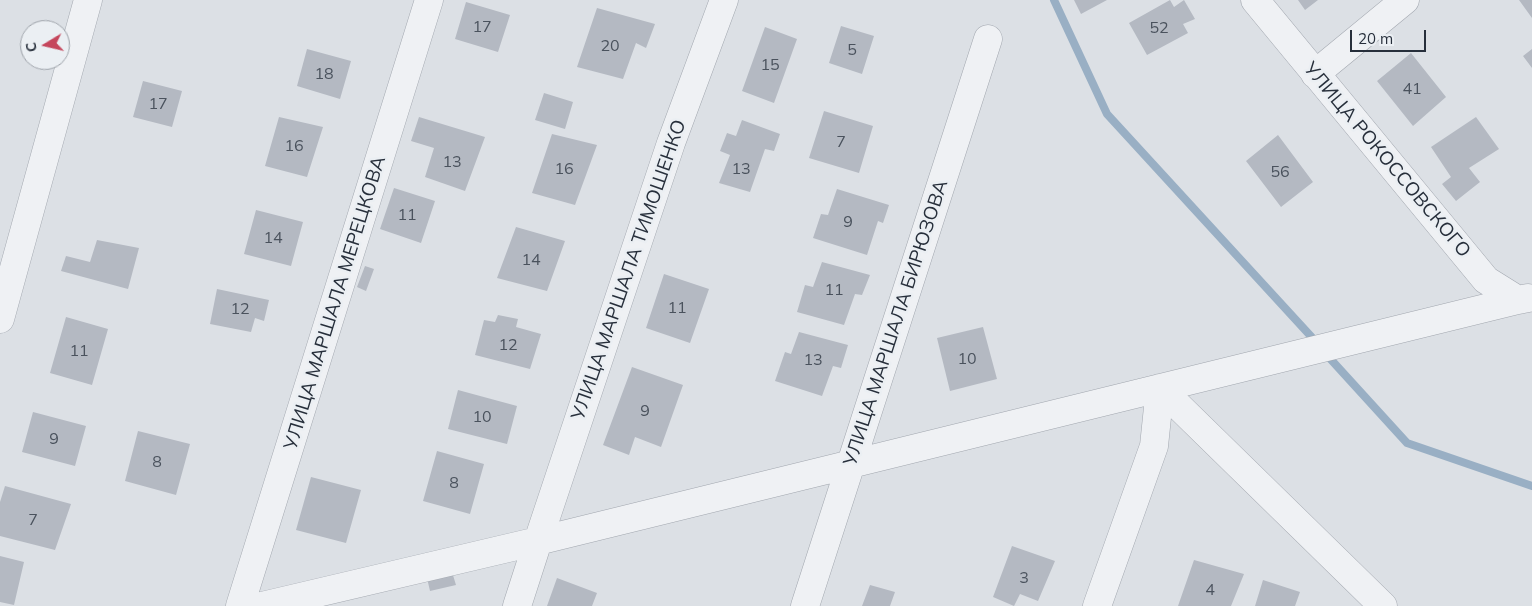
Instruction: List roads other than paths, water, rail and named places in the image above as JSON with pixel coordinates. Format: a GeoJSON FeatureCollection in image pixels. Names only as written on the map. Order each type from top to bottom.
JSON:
{"type":"FeatureCollection","features":[{"type":"Feature","properties":{"kind":"street"},"geometry":{"type":"LineString","coordinates":[[0,319],[88,0]]}},
{"type":"Feature","properties":{"kind":"street","name":"УЛИЦА МАРШАЛА МЕРЕЦКОВА"},"geometry":{"type":"LineString","coordinates":[[240,606],[429,0]]}},
{"type":"Feature","properties":{"kind":"street","name":"УЛИЦА МАРШАЛА ТИМОШЕНКО"},"geometry":{"type":"LineString","coordinates":[[517,606],[671,143],[724,0]]}},
{"type":"Feature","properties":{"kind":"street","name":"УЛИЦА РОКОССОВСКОГО"},"geometry":{"type":"LineString","coordinates":[[1255,0],[1486,280],[1525,298]]}},
{"type":"Feature","properties":{"kind":"street"},"geometry":{"type":"LineString","coordinates":[[1315,74],[1405,0]]}},
{"type":"Feature","properties":{"kind":"street","name":"УЛИЦА МАРШАЛА БИРЮЗОВА"},"geometry":{"type":"LineString","coordinates":[[804,606],[988,39]]}},
{"type":"Feature","properties":{"kind":"street"},"geometry":{"type":"LineString","coordinates":[[262,606],[538,541],[1525,298]]}},
{"type":"Feature","properties":{"kind":"street"},"geometry":{"type":"LineString","coordinates":[[1097,606],[1154,446],[1160,388]]}},
{"type":"Feature","properties":{"kind":"street"},"geometry":{"type":"LineString","coordinates":[[1160,388],[1383,606]]}},
{"type":"Feature","properties":{"kind":"waterway"},"geometry":{"type":"LineString","coordinates":[[1054,0],[1107,114],[1318,344]]}},
{"type":"Feature","properties":{"kind":"waterway"},"geometry":{"type":"LineString","coordinates":[[1325,353],[1407,443],[1532,486]]}}]}
